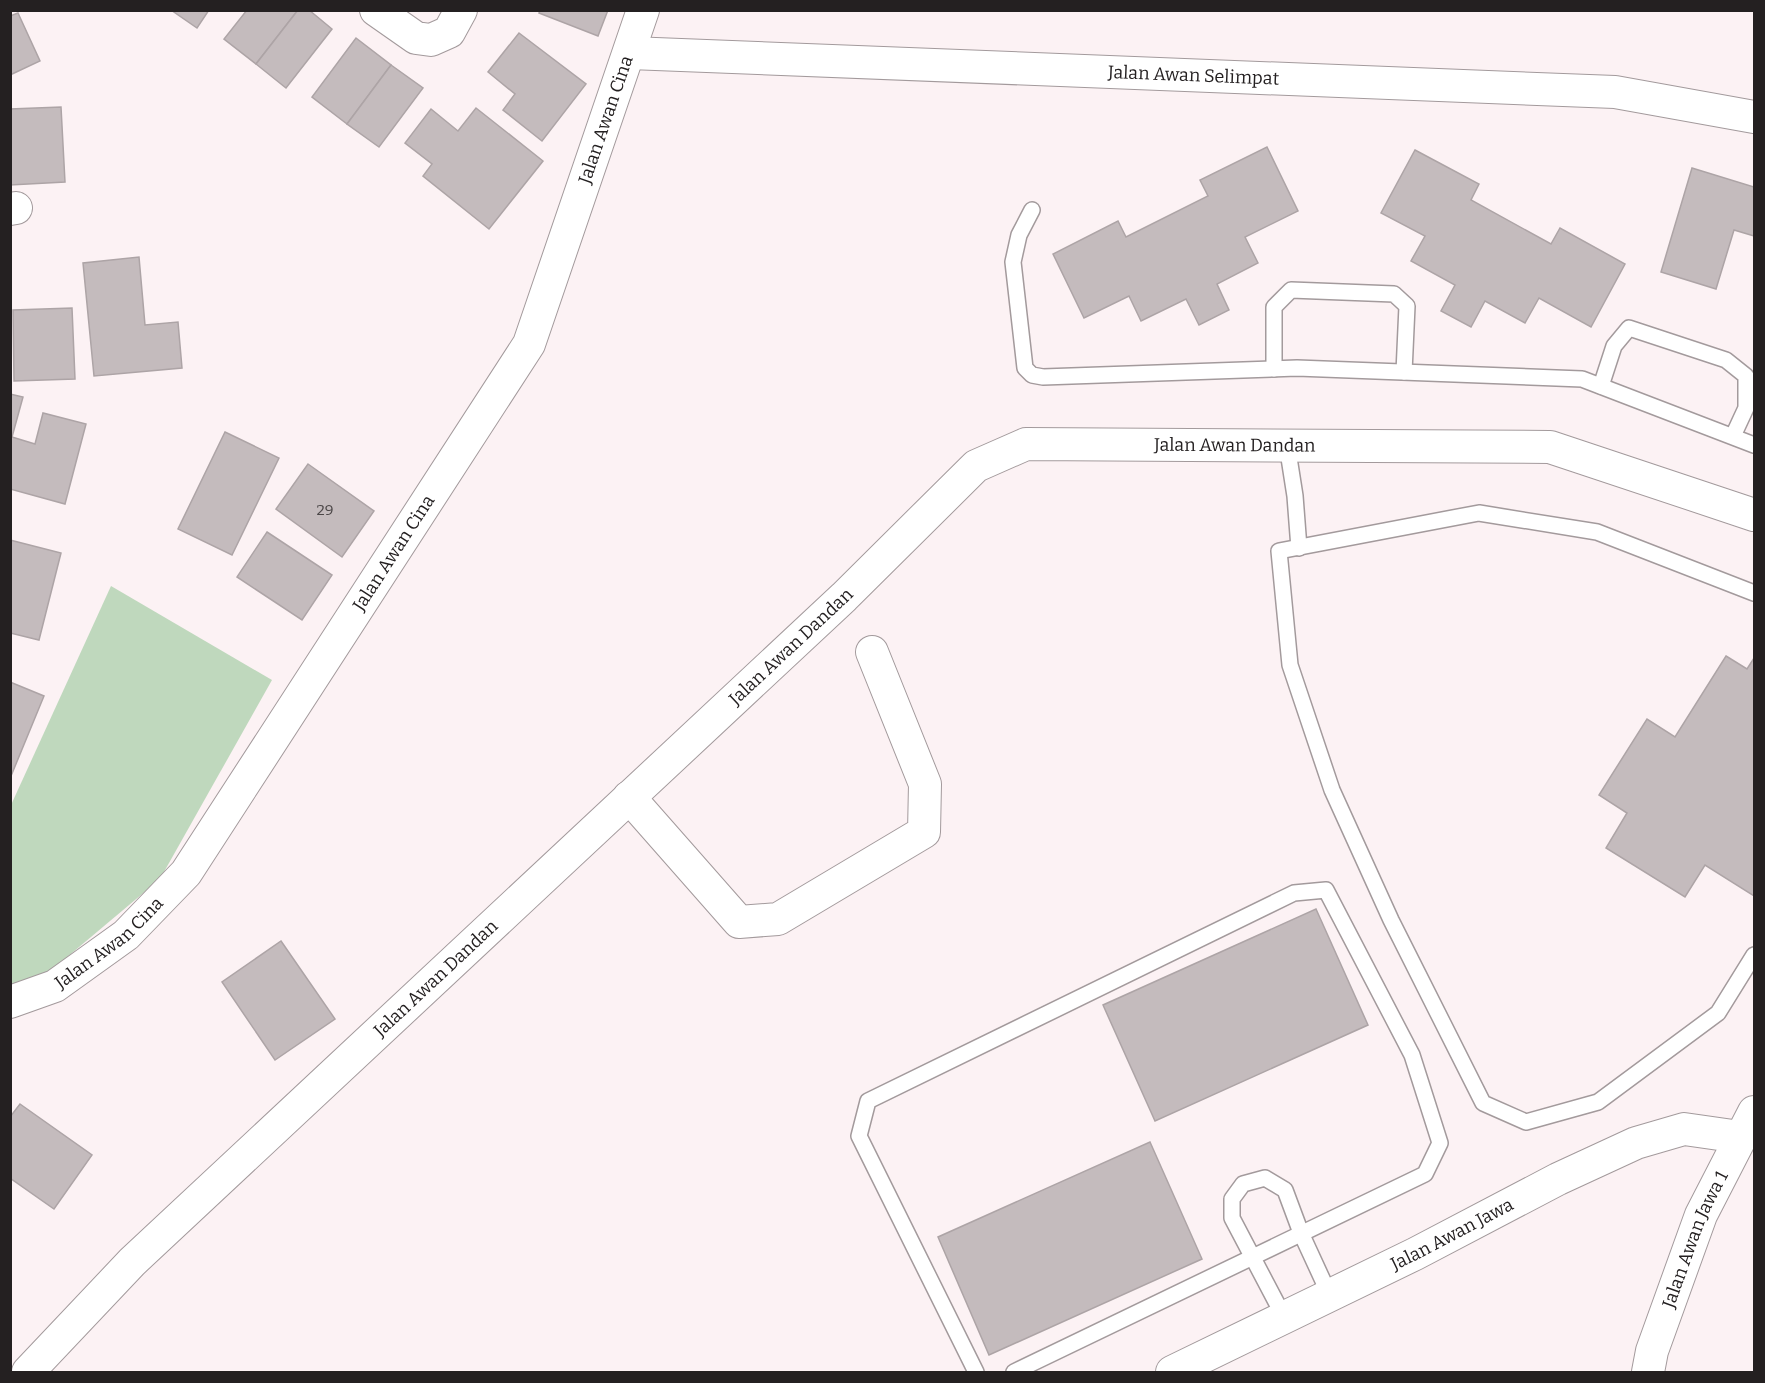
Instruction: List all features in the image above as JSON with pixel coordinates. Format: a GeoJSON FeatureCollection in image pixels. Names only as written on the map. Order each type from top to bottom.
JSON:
{"type":"FeatureCollection","features":[{"type":"Feature","properties":{"kind":"street"},"geometry":{"type":"LineString","coordinates":[[376,10],[416,38],[432,40],[449,33],[461,10]]}},
{"type":"Feature","properties":{"kind":"street","name":"Jalan Awan Cina"},"geometry":{"type":"LineString","coordinates":[[10,1002],[55,987],[126,935],[186,873],[529,344],[630,54],[643,10]]}},
{"type":"Feature","properties":{"kind":"street","name":"Jalan Awan Selimpat"},"geometry":{"type":"LineString","coordinates":[[630,54],[1615,92],[1755,117]]}},
{"type":"Feature","properties":{"kind":"street","name":"Jalan Awan Dandan"},"geometry":{"type":"LineString","coordinates":[[28,1372],[132,1262],[844,597],[976,466],[1026,444],[1550,447],[1753,509]]}},
{"type":"Feature","properties":{"kind":"street"},"geometry":{"type":"LineString","coordinates":[[629,797],[739,922],[778,919],[924,832],[925,784],[872,652]]}},
{"type":"Feature","properties":{"kind":"street","name":"Jalan Awan Jawa"},"geometry":{"type":"LineString","coordinates":[[1172,1372],[1415,1254],[1558,1179],[1636,1143],[1684,1129],[1747,1125]]}},
{"type":"Feature","properties":{"kind":"street","name":"Jalan Awan Jawa 1"},"geometry":{"type":"LineString","coordinates":[[1648,1372],[1652,1351],[1701,1215],[1747,1125]]}},
{"type":"Feature","properties":{"kind":"lane"},"geometry":{"type":"LineString","coordinates":[[1032,210],[1018,235],[1013,262],[1025,369],[1032,375],[1042,377],[1274,369],[1582,379],[1755,445]]}},
{"type":"Feature","properties":{"kind":"lane"},"geometry":{"type":"LineString","coordinates":[[1274,369],[1274,307],[1291,290],[1394,294],[1407,306],[1404,372]]}},
{"type":"Feature","properties":{"kind":"lane"},"geometry":{"type":"LineString","coordinates":[[1601,386],[1614,346],[1629,328],[1726,360],[1746,376],[1746,408],[1733,436]]}},
{"type":"Feature","properties":{"kind":"lane"},"geometry":{"type":"LineString","coordinates":[[1287,445],[1295,496],[1299,548]]}},
{"type":"Feature","properties":{"kind":"lane"},"geometry":{"type":"LineString","coordinates":[[1755,593],[1597,532],[1479,513],[1279,551],[1290,665],[1332,790],[1391,920],[1483,1103],[1526,1122],[1598,1102],[1718,1013],[1755,956]]}},
{"type":"Feature","properties":{"kind":"lane"},"geometry":{"type":"LineString","coordinates":[[975,1372],[859,1136],[868,1101],[1294,893],[1326,890],[1412,1055],[1440,1143],[1425,1174],[1014,1372]]}},
{"type":"Feature","properties":{"kind":"lane"},"geometry":{"type":"LineString","coordinates":[[1284,1317],[1232,1218],[1232,1199],[1243,1184],[1265,1178],[1285,1190],[1301,1233],[1330,1296]]}},
{"type":"Feature","properties":{"kind":"green space"},"geometry":{"type":"Polygon","coordinates":[[[111,586],[272,680],[160,879],[41,979],[11,985],[11,805],[111,586]]]}},
{"type":"Feature","properties":{"kind":"building"},"geometry":{"type":"Polygon","coordinates":[[[171,10],[209,10],[197,28],[171,10]]]}},
{"type":"Feature","properties":{"kind":"building"},"geometry":{"type":"Polygon","coordinates":[[[247,10],[298,10],[256,64],[224,39],[247,10]]]}},
{"type":"Feature","properties":{"kind":"building"},"geometry":{"type":"Polygon","coordinates":[[[298,10],[309,10],[332,29],[286,88],[256,64],[298,10]]]}},
{"type":"Feature","properties":{"kind":"building"},"geometry":{"type":"Polygon","coordinates":[[[540,10],[608,10],[598,36],[539,13],[540,10]]]}},
{"type":"Feature","properties":{"kind":"building"},"geometry":{"type":"Polygon","coordinates":[[[18,13],[40,61],[10,75],[10,16],[18,13]]]}},
{"type":"Feature","properties":{"kind":"building"},"geometry":{"type":"Polygon","coordinates":[[[519,33],[586,84],[542,141],[503,110],[515,94],[488,72],[519,33]]]}},
{"type":"Feature","properties":{"kind":"building"},"geometry":{"type":"Polygon","coordinates":[[[356,38],[391,65],[347,124],[312,97],[356,38]]]}},
{"type":"Feature","properties":{"kind":"building"},"geometry":{"type":"Polygon","coordinates":[[[391,65],[423,88],[379,147],[347,124],[391,65]]]}},
{"type":"Feature","properties":{"kind":"building"},"geometry":{"type":"Polygon","coordinates":[[[61,107],[65,182],[10,185],[10,109],[61,107]]]}},
{"type":"Feature","properties":{"kind":"building"},"geometry":{"type":"Polygon","coordinates":[[[476,108],[543,161],[489,229],[423,176],[432,164],[405,143],[431,109],[458,131],[476,108]]]}},
{"type":"Feature","properties":{"kind":"building"},"geometry":{"type":"Polygon","coordinates":[[[1267,147],[1298,211],[1245,237],[1258,263],[1217,284],[1229,310],[1199,325],[1186,299],[1141,321],[1129,296],[1084,318],[1053,254],[1118,221],[1126,237],[1208,196],[1200,180],[1267,147]]]}},
{"type":"Feature","properties":{"kind":"building"},"geometry":{"type":"Polygon","coordinates":[[[1415,150],[1479,184],[1471,200],[1551,244],[1560,228],[1625,264],[1591,327],[1539,298],[1525,323],[1485,301],[1471,327],[1441,311],[1455,285],[1411,261],[1425,236],[1381,213],[1415,150]]]}},
{"type":"Feature","properties":{"kind":"building"},"geometry":{"type":"Polygon","coordinates":[[[1692,168],[1754,187],[1754,236],[1734,230],[1716,289],[1661,272],[1692,168]]]}},
{"type":"Feature","properties":{"kind":"building"},"geometry":{"type":"Polygon","coordinates":[[[139,257],[145,325],[178,322],[182,368],[94,376],[83,263],[139,257]]]}},
{"type":"Feature","properties":{"kind":"building"},"geometry":{"type":"Polygon","coordinates":[[[72,308],[75,379],[14,381],[13,310],[72,308]]]}},
{"type":"Feature","properties":{"kind":"building"},"geometry":{"type":"Polygon","coordinates":[[[10,394],[23,397],[12,437],[35,444],[43,413],[86,424],[65,504],[10,489],[10,394]]]}},
{"type":"Feature","properties":{"kind":"building"},"geometry":{"type":"Polygon","coordinates":[[[225,432],[279,458],[232,555],[178,529],[225,432]]]}},
{"type":"Feature","properties":{"kind":"building"},"geometry":{"type":"Polygon","coordinates":[[[308,464],[374,511],[342,557],[276,509],[308,464]]]}},
{"type":"Feature","properties":{"kind":"building"},"geometry":{"type":"Polygon","coordinates":[[[267,532],[332,575],[302,620],[237,577],[267,532]]]}},
{"type":"Feature","properties":{"kind":"building"},"geometry":{"type":"Polygon","coordinates":[[[10,540],[61,553],[39,640],[10,633],[10,540]]]}},
{"type":"Feature","properties":{"kind":"building"},"geometry":{"type":"Polygon","coordinates":[[[1726,656],[1747,669],[1754,658],[1754,896],[1705,865],[1685,897],[1606,848],[1627,813],[1599,795],[1647,719],[1675,737],[1726,656]]]}},
{"type":"Feature","properties":{"kind":"building"},"geometry":{"type":"Polygon","coordinates":[[[10,682],[44,696],[11,776],[10,776],[10,682]]]}},
{"type":"Feature","properties":{"kind":"building"},"geometry":{"type":"Polygon","coordinates":[[[1316,909],[1368,1025],[1155,1121],[1103,1005],[1316,909]]]}},
{"type":"Feature","properties":{"kind":"building"},"geometry":{"type":"Polygon","coordinates":[[[281,941],[335,1019],[275,1060],[222,982],[281,941]]]}},
{"type":"Feature","properties":{"kind":"building"},"geometry":{"type":"Polygon","coordinates":[[[20,1104],[92,1155],[54,1209],[10,1178],[10,1117],[20,1104]]]}},
{"type":"Feature","properties":{"kind":"building"},"geometry":{"type":"Polygon","coordinates":[[[1150,1142],[1202,1259],[989,1355],[938,1237],[1150,1142]]]}}]}
